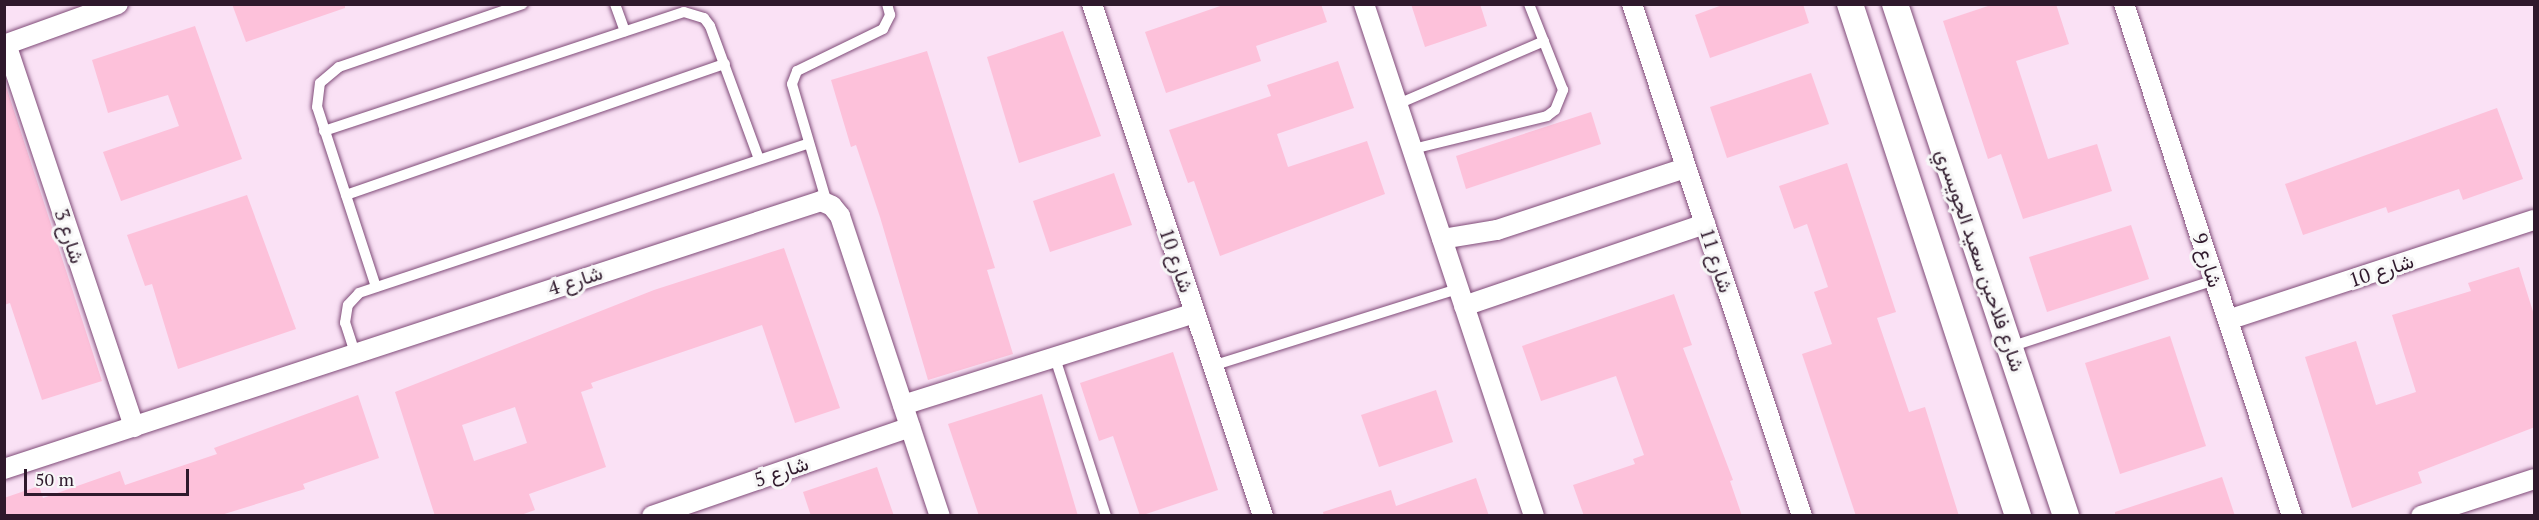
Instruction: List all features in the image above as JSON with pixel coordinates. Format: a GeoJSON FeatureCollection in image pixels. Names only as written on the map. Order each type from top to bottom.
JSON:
{"type":"FeatureCollection","features":[{"type":"Feature","properties":{"kind":"street","name":"شارع 3"},"geometry":{"type":"LineString","coordinates":[[118,4],[5,45],[134,427]]}},
{"type":"Feature","properties":{"kind":"street","name":"شارع 10"},"geometry":{"type":"LineString","coordinates":[[1092,4],[1263,516]]}},
{"type":"Feature","properties":{"kind":"street"},"geometry":{"type":"LineString","coordinates":[[1364,4],[1534,516]]}},
{"type":"Feature","properties":{"kind":"street","name":"شارع 11"},"geometry":{"type":"LineString","coordinates":[[1632,4],[1802,516]]}},
{"type":"Feature","properties":{"kind":"street"},"geometry":{"type":"LineString","coordinates":[[1850,4],[2018,516]]}},
{"type":"Feature","properties":{"kind":"street","name":"شارع فلاحبن سعيد الجويسري"},"geometry":{"type":"LineString","coordinates":[[1895,4],[2066,516]]}},
{"type":"Feature","properties":{"kind":"street","name":"شارع 9"},"geometry":{"type":"LineString","coordinates":[[2124,4],[2292,516]]}},
{"type":"Feature","properties":{"kind":"street"},"geometry":{"type":"LineString","coordinates":[[1442,239],[1497,230],[1686,168]]}},
{"type":"Feature","properties":{"kind":"street","name":"شارع 4"},"geometry":{"type":"LineString","coordinates":[[4,469],[809,202],[827,202]]}},
{"type":"Feature","properties":{"kind":"street"},"geometry":{"type":"LineString","coordinates":[[827,202],[840,216],[940,516]]}},
{"type":"Feature","properties":{"kind":"street","name":"شارع 10"},"geometry":{"type":"LineString","coordinates":[[2228,320],[2535,220]]}},
{"type":"Feature","properties":{"kind":"street"},"geometry":{"type":"LineString","coordinates":[[1461,298],[1705,224]]}},
{"type":"Feature","properties":{"kind":"street"},"geometry":{"type":"LineString","coordinates":[[903,405],[1195,314]]}},
{"type":"Feature","properties":{"kind":"street","name":"شارع 5"},"geometry":{"type":"LineString","coordinates":[[652,516],[910,427]]}},
{"type":"Feature","properties":{"kind":"street"},"geometry":{"type":"LineString","coordinates":[[2421,516],[2535,479]]}},
{"type":"Feature","properties":{"kind":"lane"},"geometry":{"type":"LineString","coordinates":[[376,287],[324,132],[316,95],[328,74],[499,8],[523,4]]}},
{"type":"Feature","properties":{"kind":"lane"},"geometry":{"type":"LineString","coordinates":[[615,4],[625,31]]}},
{"type":"Feature","properties":{"kind":"lane"},"geometry":{"type":"LineString","coordinates":[[827,202],[792,84],[797,71],[883,29],[890,15],[887,4]]}},
{"type":"Feature","properties":{"kind":"lane"},"geometry":{"type":"LineString","coordinates":[[1413,149],[1547,116],[1555,110],[1563,90],[1529,4]]}},
{"type":"Feature","properties":{"kind":"lane"},"geometry":{"type":"LineString","coordinates":[[324,132],[684,12],[695,14],[710,26],[759,159]]}},
{"type":"Feature","properties":{"kind":"lane"},"geometry":{"type":"LineString","coordinates":[[1398,104],[1544,41]]}},
{"type":"Feature","properties":{"kind":"lane"},"geometry":{"type":"LineString","coordinates":[[346,195],[724,64]]}},
{"type":"Feature","properties":{"kind":"lane"},"geometry":{"type":"LineString","coordinates":[[355,353],[345,323],[348,305],[358,293],[809,143]]}},
{"type":"Feature","properties":{"kind":"lane"},"geometry":{"type":"LineString","coordinates":[[2010,347],[2215,280]]}},
{"type":"Feature","properties":{"kind":"lane"},"geometry":{"type":"LineString","coordinates":[[1212,366],[1461,298]]}},
{"type":"Feature","properties":{"kind":"lane"},"geometry":{"type":"LineString","coordinates":[[1055,358],[1106,516]]}},
{"type":"Feature","properties":{"kind":"building"},"geometry":{"type":"Polygon","coordinates":[[[232,4],[345,4],[345,8],[246,42],[232,4]]]}},
{"type":"Feature","properties":{"kind":"building"},"geometry":{"type":"Polygon","coordinates":[[[1226,4],[1321,4],[1327,22],[1256,46],[1261,61],[1166,93],[1145,32],[1226,4]]]}},
{"type":"Feature","properties":{"kind":"building"},"geometry":{"type":"Polygon","coordinates":[[[1411,4],[1480,4],[1487,26],[1425,47],[1411,4]]]}},
{"type":"Feature","properties":{"kind":"building"},"geometry":{"type":"Polygon","coordinates":[[[1725,4],[1803,4],[1809,23],[1710,58],[1695,15],[1725,4]]]}},
{"type":"Feature","properties":{"kind":"building"},"geometry":{"type":"Polygon","coordinates":[[[1994,4],[2056,4],[2069,44],[2016,61],[2048,159],[2097,144],[2112,191],[2023,219],[2001,154],[1988,159],[1943,21],[1994,4]]]}},
{"type":"Feature","properties":{"kind":"building"},"geometry":{"type":"Polygon","coordinates":[[[195,26],[242,159],[121,201],[103,152],[179,126],[168,95],[108,113],[92,60],[195,26]]]}},
{"type":"Feature","properties":{"kind":"building"},"geometry":{"type":"Polygon","coordinates":[[[1063,31],[1101,136],[1019,163],[987,57],[1063,31]]]}},
{"type":"Feature","properties":{"kind":"building"},"geometry":{"type":"Polygon","coordinates":[[[927,51],[995,268],[987,270],[1013,354],[928,380],[880,217],[856,145],[851,147],[831,80],[927,51]]]}},
{"type":"Feature","properties":{"kind":"building"},"geometry":{"type":"Polygon","coordinates":[[[1338,61],[1354,108],[1277,134],[1288,167],[1367,141],[1385,194],[1220,256],[1194,181],[1188,183],[1169,130],[1271,96],[1267,85],[1338,61]]]}},
{"type":"Feature","properties":{"kind":"building"},"geometry":{"type":"Polygon","coordinates":[[[1811,73],[1829,124],[1727,158],[1710,107],[1811,73]]]}},
{"type":"Feature","properties":{"kind":"building"},"geometry":{"type":"Polygon","coordinates":[[[4,80],[102,381],[42,400],[10,303],[4,305],[4,80]]]}},
{"type":"Feature","properties":{"kind":"building"},"geometry":{"type":"Polygon","coordinates":[[[2497,108],[2523,179],[2463,200],[2459,189],[2388,213],[2386,207],[2303,235],[2285,184],[2497,108]]]}},
{"type":"Feature","properties":{"kind":"building"},"geometry":{"type":"Polygon","coordinates":[[[1591,112],[1601,144],[1466,189],[1456,156],[1591,112]]]}},
{"type":"Feature","properties":{"kind":"building"},"geometry":{"type":"Polygon","coordinates":[[[1847,163],[1896,312],[1877,318],[1909,412],[1925,407],[1959,516],[1856,516],[1802,354],[1832,344],[1814,292],[1828,287],[1807,224],[1794,229],[1779,186],[1847,163]]]}},
{"type":"Feature","properties":{"kind":"building"},"geometry":{"type":"Polygon","coordinates":[[[1114,173],[1132,225],[1050,252],[1033,201],[1114,173]]]}},
{"type":"Feature","properties":{"kind":"building"},"geometry":{"type":"Polygon","coordinates":[[[247,195],[296,329],[178,369],[152,284],[145,286],[127,235],[247,195]]]}},
{"type":"Feature","properties":{"kind":"building"},"geometry":{"type":"Polygon","coordinates":[[[2131,225],[2149,279],[2047,312],[2029,257],[2131,225]]]}},
{"type":"Feature","properties":{"kind":"building"},"geometry":{"type":"Polygon","coordinates":[[[784,248],[840,408],[795,423],[762,325],[591,383],[593,388],[581,392],[606,467],[529,494],[535,510],[518,516],[435,516],[395,392],[654,290],[784,248]],[[515,407],[462,425],[474,461],[527,443],[515,407]]]}},
{"type":"Feature","properties":{"kind":"building"},"geometry":{"type":"Polygon","coordinates":[[[2519,267],[2535,318],[2535,427],[2418,472],[2422,483],[2352,508],[2305,357],[2356,341],[2376,405],[2416,392],[2392,315],[2471,291],[2468,283],[2519,267]]]}},
{"type":"Feature","properties":{"kind":"building"},"geometry":{"type":"Polygon","coordinates":[[[1674,294],[1692,345],[1683,348],[1733,480],[1730,481],[1742,516],[1584,516],[1573,485],[1635,464],[1633,459],[1644,455],[1616,376],[1541,401],[1522,346],[1674,294]]]}},
{"type":"Feature","properties":{"kind":"building"},"geometry":{"type":"Polygon","coordinates":[[[2170,336],[2206,446],[2120,474],[2085,363],[2170,336]]]}},
{"type":"Feature","properties":{"kind":"building"},"geometry":{"type":"Polygon","coordinates":[[[1173,352],[1218,490],[1140,516],[1113,436],[1099,441],[1080,383],[1173,352]]]}},
{"type":"Feature","properties":{"kind":"building"},"geometry":{"type":"Polygon","coordinates":[[[1436,390],[1453,442],[1379,467],[1361,415],[1436,390]]]}},
{"type":"Feature","properties":{"kind":"building"},"geometry":{"type":"Polygon","coordinates":[[[1042,394],[1078,516],[979,516],[948,424],[1042,394]]]}},
{"type":"Feature","properties":{"kind":"building"},"geometry":{"type":"Polygon","coordinates":[[[358,395],[379,458],[303,484],[305,489],[218,516],[4,516],[4,498],[39,486],[43,498],[120,471],[125,485],[217,454],[214,448],[358,395]]]}},
{"type":"Feature","properties":{"kind":"building"},"geometry":{"type":"Polygon","coordinates":[[[877,467],[894,516],[811,516],[803,492],[877,467]]]}},
{"type":"Feature","properties":{"kind":"building"},"geometry":{"type":"Polygon","coordinates":[[[2222,477],[2235,516],[2115,516],[2115,512],[2222,477]]]}},
{"type":"Feature","properties":{"kind":"building"},"geometry":{"type":"Polygon","coordinates":[[[1476,478],[1489,516],[1324,516],[1323,512],[1391,490],[1396,506],[1476,478]]]}}]}
